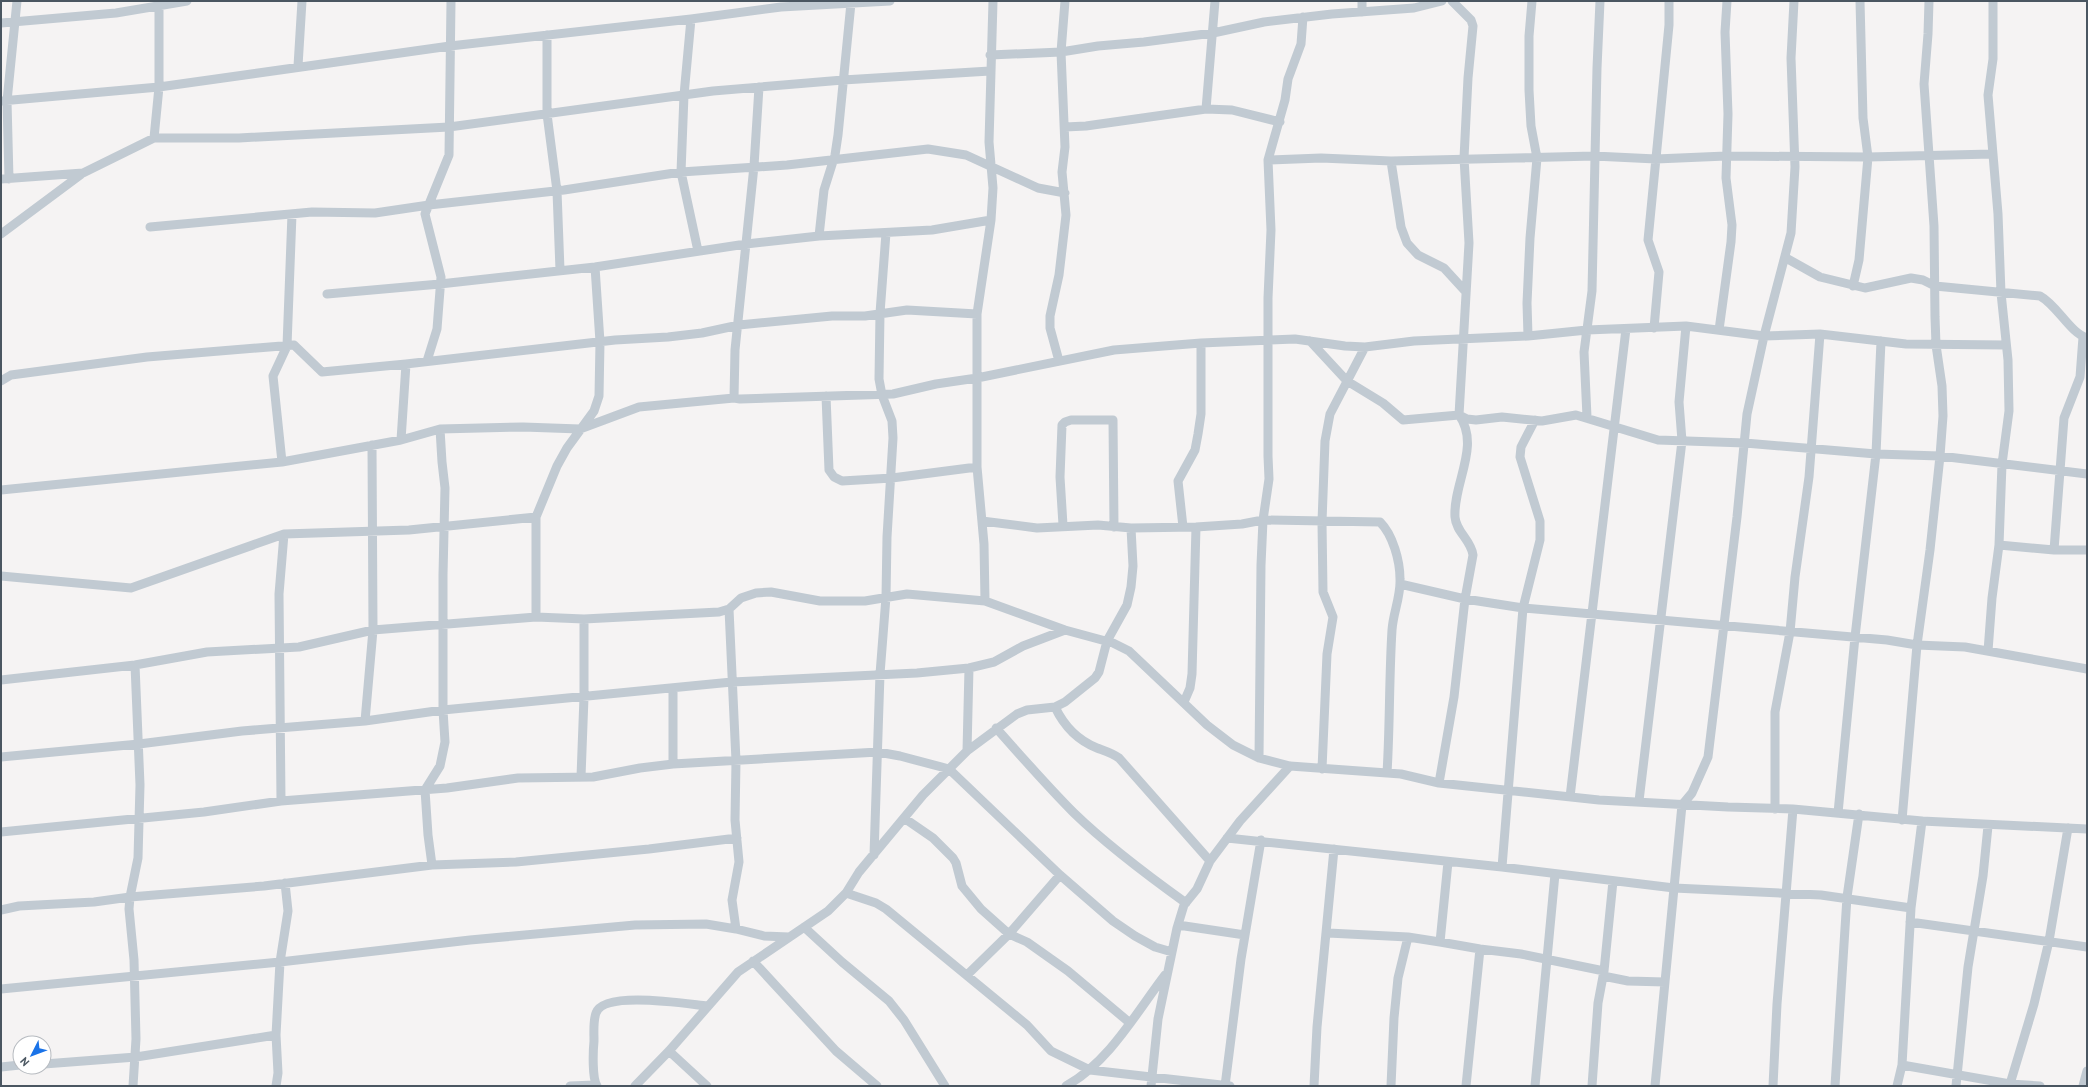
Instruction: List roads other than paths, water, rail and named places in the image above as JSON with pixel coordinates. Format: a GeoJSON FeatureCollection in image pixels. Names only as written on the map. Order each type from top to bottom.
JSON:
{"type":"FeatureCollection","features":[{"type":"Feature","properties":{"kind":"street"},"geometry":{"type":"LineString","coordinates":[[16,1],[4,101],[5,179],[83,173]]}},
{"type":"Feature","properties":{"kind":"street"},"geometry":{"type":"LineString","coordinates":[[1,22],[116,13],[158,3],[187,1]]}},
{"type":"Feature","properties":{"kind":"street"},"geometry":{"type":"LineString","coordinates":[[298,66],[302,1]]}},
{"type":"Feature","properties":{"kind":"street"},"geometry":{"type":"LineString","coordinates":[[427,361],[437,329],[441,277],[425,214],[449,155],[451,1]]}},
{"type":"Feature","properties":{"kind":"street"},"geometry":{"type":"LineString","coordinates":[[4,101],[159,87],[298,66],[450,46],[691,19],[781,7],[890,1]]}},
{"type":"Feature","properties":{"kind":"street"},"geometry":{"type":"LineString","coordinates":[[985,601],[984,544],[977,466],[976,314],[991,220],[993,188],[989,142],[992,1]]}},
{"type":"Feature","properties":{"kind":"street"},"geometry":{"type":"LineString","coordinates":[[1059,361],[1050,328],[1050,316],[1064,245],[1066,215],[1062,172],[1065,147],[1065,127],[1061,52],[1065,1]]}},
{"type":"Feature","properties":{"kind":"street"},"geometry":{"type":"LineString","coordinates":[[1206,109],[1215,1]]}},
{"type":"Feature","properties":{"kind":"street"},"geometry":{"type":"LineString","coordinates":[[1362,1],[1362,12]]}},
{"type":"Feature","properties":{"kind":"street"},"geometry":{"type":"LineString","coordinates":[[990,55],[1061,52],[1098,46],[1213,33],[1237,26],[1304,17],[1414,8],[1442,1]]}},
{"type":"Feature","properties":{"kind":"street"},"geometry":{"type":"LineString","coordinates":[[1439,783],[1454,697],[1465,599],[1474,555],[1472,548],[1460,531],[1455,518],[1455,497],[1465,461],[1467,442],[1465,424],[1459,415],[1470,243],[1464,158],[1468,78],[1473,26],[1471,20],[1452,1]]}},
{"type":"Feature","properties":{"kind":"street"},"geometry":{"type":"LineString","coordinates":[[1528,336],[1527,303],[1530,238],[1537,158],[1532,126],[1529,90],[1529,36],[1532,1]]}},
{"type":"Feature","properties":{"kind":"street"},"geometry":{"type":"LineString","coordinates":[[1587,417],[1584,352],[1592,291],[1594,156],[1600,1]]}},
{"type":"Feature","properties":{"kind":"street"},"geometry":{"type":"LineString","coordinates":[[1654,328],[1659,272],[1648,240],[1669,26],[1669,1]]}},
{"type":"Feature","properties":{"kind":"street"},"geometry":{"type":"LineString","coordinates":[[1719,330],[1732,225],[1726,178],[1728,114],[1725,32],[1727,1]]}},
{"type":"Feature","properties":{"kind":"street"},"geometry":{"type":"LineString","coordinates":[[1655,1086],[1682,805],[1692,793],[1708,757],[1722,626],[1728,595],[1747,414],[1764,336],[1786,258],[1791,233],[1794,206],[1791,58],[1794,1]]}},
{"type":"Feature","properties":{"kind":"street"},"geometry":{"type":"LineString","coordinates":[[1853,286],[1859,260],[1868,157],[1863,118],[1860,1]]}},
{"type":"Feature","properties":{"kind":"street"},"geometry":{"type":"LineString","coordinates":[[1902,820],[1917,645],[1930,550],[1940,456],[1942,386],[1936,345],[1934,226],[1929,168],[1930,154],[1925,120],[1924,84],[1929,1]]}},
{"type":"Feature","properties":{"kind":"street"},"geometry":{"type":"LineString","coordinates":[[1988,651],[1992,598],[1999,545],[2002,464],[2009,410],[1998,221],[1988,95],[1992,59],[1993,1]]}},
{"type":"Feature","properties":{"kind":"street"},"geometry":{"type":"LineString","coordinates":[[154,138],[159,87],[158,3]]}},
{"type":"Feature","properties":{"kind":"street"},"geometry":{"type":"LineString","coordinates":[[819,236],[824,190],[833,160],[840,116],[851,3]]}},
{"type":"Feature","properties":{"kind":"street"},"geometry":{"type":"LineString","coordinates":[[1259,758],[1263,520],[1270,479],[1268,456],[1268,341],[1271,230],[1268,160],[1280,122],[1288,80],[1301,44],[1304,17]]}},
{"type":"Feature","properties":{"kind":"street"},"geometry":{"type":"LineString","coordinates":[[691,19],[684,95],[682,172],[698,251]]}},
{"type":"Feature","properties":{"kind":"street"},"geometry":{"type":"LineString","coordinates":[[547,35],[547,114],[557,191],[560,270]]}},
{"type":"Feature","properties":{"kind":"street"},"geometry":{"type":"LineString","coordinates":[[1,234],[83,173],[154,138],[239,138],[449,127],[713,91],[843,80],[990,71]]}},
{"type":"Feature","properties":{"kind":"street"},"geometry":{"type":"LineString","coordinates":[[734,398],[735,350],[739,325],[754,166],[759,87]]}},
{"type":"Feature","properties":{"kind":"street"},"geometry":{"type":"LineString","coordinates":[[1065,127],[1093,125],[1206,109],[1232,110],[1280,122]]}},
{"type":"Feature","properties":{"kind":"street"},"geometry":{"type":"LineString","coordinates":[[150,227],[312,212],[375,213],[429,204],[557,191],[682,172],[787,165],[928,149],[966,155],[1038,188],[1064,193]]}},
{"type":"Feature","properties":{"kind":"street"},"geometry":{"type":"LineString","coordinates":[[1268,160],[1321,158],[1391,161],[1464,158],[1594,156],[1656,159],[1726,156],[1868,157],[1930,154],[1992,154]]}},
{"type":"Feature","properties":{"kind":"street"},"geometry":{"type":"LineString","coordinates":[[1391,161],[1401,227],[1407,243],[1418,255],[1444,268],[1466,292]]}},
{"type":"Feature","properties":{"kind":"street"},"geometry":{"type":"LineString","coordinates":[[282,462],[273,376],[288,346],[292,214]]}},
{"type":"Feature","properties":{"kind":"street"},"geometry":{"type":"LineString","coordinates":[[327,294],[440,284],[595,266],[746,244],[819,236],[932,230],[991,220]]}},
{"type":"Feature","properties":{"kind":"street"},"geometry":{"type":"LineString","coordinates":[[874,855],[880,674],[886,597],[887,537],[892,478],[892,421],[882,395],[879,379],[880,313],[886,233]]}},
{"type":"Feature","properties":{"kind":"street"},"geometry":{"type":"LineString","coordinates":[[1786,258],[1820,277],[1865,288],[1911,278],[1923,280],[1935,286],[2001,293],[2031,294],[2048,300],[2085,337],[2080,377],[2064,418],[2054,550]]}},
{"type":"Feature","properties":{"kind":"street"},"geometry":{"type":"LineString","coordinates":[[536,617],[536,517],[557,466],[580,429],[594,411],[599,396],[600,342],[595,266]]}},
{"type":"Feature","properties":{"kind":"street"},"geometry":{"type":"LineString","coordinates":[[1,381],[11,375],[148,357],[294,345],[322,372],[600,342],[702,333],[739,325],[832,316],[865,316],[907,310],[976,314]]}},
{"type":"Feature","properties":{"kind":"street"},"geometry":{"type":"LineString","coordinates":[[1,490],[282,462],[401,440],[440,429],[523,427],[554,430],[580,429],[639,407],[734,398],[882,395],[936,384],[977,378],[1114,350],[1201,343],[1295,339],[1345,346],[1365,347],[1414,341],[1464,340],[1587,330],[1686,326],[1764,336],[1820,334],[1881,341],[1936,345],[2006,344]]}},
{"type":"Feature","properties":{"kind":"street"},"geometry":{"type":"LineString","coordinates":[[1639,801],[1662,621],[1682,441],[1680,389],[1686,326]]}},
{"type":"Feature","properties":{"kind":"street"},"geometry":{"type":"LineString","coordinates":[[1570,797],[1626,329]]}},
{"type":"Feature","properties":{"kind":"street"},"geometry":{"type":"LineString","coordinates":[[1775,809],[1776,712],[1790,632],[1795,577],[1809,476],[1820,334]]}},
{"type":"Feature","properties":{"kind":"street"},"geometry":{"type":"LineString","coordinates":[[1310,341],[1347,381],[1383,403],[1398,418],[1403,420],[1459,415],[1467,419],[1476,420],[1502,417],[1553,420],[1576,415],[1587,417],[1615,428],[1658,440],[1745,443],[1876,454],[1940,456],[2060,472],[2087,474]]}},
{"type":"Feature","properties":{"kind":"street"},"geometry":{"type":"LineString","coordinates":[[1838,813],[1855,637],[1876,454],[1881,341]]}},
{"type":"Feature","properties":{"kind":"street"},"geometry":{"type":"LineString","coordinates":[[1183,527],[1178,481],[1195,450],[1202,414],[1201,343]]}},
{"type":"Feature","properties":{"kind":"street"},"geometry":{"type":"LineString","coordinates":[[1322,769],[1327,654],[1333,616],[1323,592],[1322,522],[1326,434],[1330,414],[1365,347]]}},
{"type":"Feature","properties":{"kind":"street"},"geometry":{"type":"LineString","coordinates":[[401,440],[406,364]]}},
{"type":"Feature","properties":{"kind":"street"},"geometry":{"type":"LineString","coordinates":[[826,396],[829,470],[834,477],[842,481],[892,478],[977,466]]}},
{"type":"Feature","properties":{"kind":"street"},"geometry":{"type":"LineString","coordinates":[[1063,526],[1060,477],[1062,426],[1065,422],[1071,420],[1113,420],[1114,527]]}},
{"type":"Feature","properties":{"kind":"street"},"geometry":{"type":"LineString","coordinates":[[1502,867],[1523,608],[1540,540],[1540,521],[1537,508],[1522,468],[1520,457],[1521,447],[1535,420]]}},
{"type":"Feature","properties":{"kind":"street"},"geometry":{"type":"LineString","coordinates":[[432,865],[425,790],[440,766],[444,753],[445,488],[440,429]]}},
{"type":"Feature","properties":{"kind":"street"},"geometry":{"type":"LineString","coordinates":[[366,720],[373,630],[372,445]]}},
{"type":"Feature","properties":{"kind":"street"},"geometry":{"type":"LineString","coordinates":[[1,576],[131,588],[284,534],[372,532],[444,527],[536,517]]}},
{"type":"Feature","properties":{"kind":"street"},"geometry":{"type":"LineString","coordinates":[[982,521],[1037,528],[1063,526],[1131,528],[1196,527],[1242,524],[1263,520],[1380,522],[1385,527],[1391,540],[1399,571],[1400,584],[1393,615],[1387,773]]}},
{"type":"Feature","properties":{"kind":"street"},"geometry":{"type":"LineString","coordinates":[[1184,702],[1190,688],[1192,674],[1196,527]]}},
{"type":"Feature","properties":{"kind":"street"},"geometry":{"type":"LineString","coordinates":[[635,1086],[669,1051],[738,972],[828,911],[846,893],[855,878],[923,795],[967,751],[996,728],[1017,714],[1027,710],[1055,707],[1065,702],[1095,678],[1107,641],[1126,605],[1131,587],[1133,566],[1131,528]]}},
{"type":"Feature","properties":{"kind":"street"},"geometry":{"type":"LineString","coordinates":[[281,801],[279,594],[284,534]]}},
{"type":"Feature","properties":{"kind":"street"},"geometry":{"type":"LineString","coordinates":[[1999,545],[2054,550],[2087,550]]}},
{"type":"Feature","properties":{"kind":"street"},"geometry":{"type":"LineString","coordinates":[[1400,584],[1465,599],[1523,608],[1855,637],[1917,645],[1965,647],[2087,670]]}},
{"type":"Feature","properties":{"kind":"street"},"geometry":{"type":"LineString","coordinates":[[1,680],[135,665],[207,652],[299,647],[373,630],[444,626],[536,617],[584,618],[709,613],[729,608],[741,598],[756,593],[771,592],[820,601],[865,601],[913,594],[985,601],[1065,630],[1107,641],[1129,652],[1207,725],[1233,745],[1259,758],[1290,766],[1387,773],[1422,778],[1439,783],[1570,797],[1682,805],[1793,809],[1859,814],[1902,820],[1988,826],[2068,828],[2087,830]]}},
{"type":"Feature","properties":{"kind":"street"},"geometry":{"type":"LineString","coordinates":[[729,608],[736,761],[735,820],[739,862],[732,900],[736,929]]}},
{"type":"Feature","properties":{"kind":"street"},"geometry":{"type":"LineString","coordinates":[[582,777],[584,618]]}},
{"type":"Feature","properties":{"kind":"street"},"geometry":{"type":"LineString","coordinates":[[1,757],[139,744],[242,731],[366,720],[443,710],[732,682],[917,673],[969,668],[998,661],[1023,646],[1065,630]]}},
{"type":"Feature","properties":{"kind":"street"},"geometry":{"type":"LineString","coordinates":[[133,1086],[136,1057],[130,897],[138,858],[140,819],[139,744],[135,665]]}},
{"type":"Feature","properties":{"kind":"street"},"geometry":{"type":"LineString","coordinates":[[967,751],[969,668]]}},
{"type":"Feature","properties":{"kind":"street"},"geometry":{"type":"LineString","coordinates":[[673,688],[673,764]]}},
{"type":"Feature","properties":{"kind":"street"},"geometry":{"type":"LineString","coordinates":[[1055,707],[1062,723],[1072,733],[1090,745],[1110,752],[1119,758],[1210,861]]}},
{"type":"Feature","properties":{"kind":"street"},"geometry":{"type":"LineString","coordinates":[[996,728],[1075,814],[1118,852],[1186,902]]}},
{"type":"Feature","properties":{"kind":"street"},"geometry":{"type":"LineString","coordinates":[[1,832],[204,812],[281,801],[425,790],[518,778],[605,776],[640,768],[673,764],[878,752],[949,768],[1060,875],[1113,921],[1134,936],[1155,947],[1172,952]]}},
{"type":"Feature","properties":{"kind":"street"},"geometry":{"type":"LineString","coordinates":[[1150,1086],[1158,1019],[1167,973],[1178,925],[1186,902],[1197,889],[1210,861],[1227,838],[1262,795],[1290,766]]}},
{"type":"Feature","properties":{"kind":"street"},"geometry":{"type":"LineString","coordinates":[[1773,1086],[1777,1004],[1793,809]]}},
{"type":"Feature","properties":{"kind":"street"},"geometry":{"type":"LineString","coordinates":[[1835,1086],[1846,898],[1859,814]]}},
{"type":"Feature","properties":{"kind":"street"},"geometry":{"type":"LineString","coordinates":[[904,818],[933,838],[953,858],[956,863],[960,882],[980,909],[1009,934],[1027,942],[1068,971],[1130,1023]]}},
{"type":"Feature","properties":{"kind":"street"},"geometry":{"type":"LineString","coordinates":[[1897,1086],[1902,1065],[1911,908],[1922,821]]}},
{"type":"Feature","properties":{"kind":"street"},"geometry":{"type":"LineString","coordinates":[[1956,1086],[1972,931],[1983,876],[1988,826]]}},
{"type":"Feature","properties":{"kind":"street"},"geometry":{"type":"LineString","coordinates":[[2010,1084],[2034,1004],[2049,941],[2068,828]]}},
{"type":"Feature","properties":{"kind":"street"},"geometry":{"type":"LineString","coordinates":[[1,910],[18,906],[94,902],[130,897],[284,884],[367,875],[432,865],[516,862],[649,849],[737,838]]}},
{"type":"Feature","properties":{"kind":"street"},"geometry":{"type":"LineString","coordinates":[[1227,838],[1261,840],[1674,888],[1846,898],[1911,908]]}},
{"type":"Feature","properties":{"kind":"street"},"geometry":{"type":"LineString","coordinates":[[1225,1086],[1245,935],[1261,840]]}},
{"type":"Feature","properties":{"kind":"street"},"geometry":{"type":"LineString","coordinates":[[1314,1086],[1317,1027],[1328,933],[1334,849]]}},
{"type":"Feature","properties":{"kind":"street"},"geometry":{"type":"LineString","coordinates":[[1440,942],[1448,862]]}},
{"type":"Feature","properties":{"kind":"street"},"geometry":{"type":"LineString","coordinates":[[1535,1086],[1555,874]]}},
{"type":"Feature","properties":{"kind":"street"},"geometry":{"type":"LineString","coordinates":[[967,975],[1009,934],[1060,875]]}},
{"type":"Feature","properties":{"kind":"street"},"geometry":{"type":"LineString","coordinates":[[1592,1086],[1598,1003],[1604,974],[1613,881]]}},
{"type":"Feature","properties":{"kind":"street"},"geometry":{"type":"LineString","coordinates":[[276,1086],[278,1073],[276,1035],[280,962],[288,911],[284,884]]}},
{"type":"Feature","properties":{"kind":"street"},"geometry":{"type":"LineString","coordinates":[[846,893],[876,903],[886,909],[1027,1025],[1051,1051],[1090,1070],[1230,1086]]}},
{"type":"Feature","properties":{"kind":"street"},"geometry":{"type":"LineString","coordinates":[[1910,922],[2087,947]]}},
{"type":"Feature","properties":{"kind":"street"},"geometry":{"type":"LineString","coordinates":[[1,990],[280,962],[470,940],[635,925],[706,924],[764,936],[789,937]]}},
{"type":"Feature","properties":{"kind":"street"},"geometry":{"type":"LineString","coordinates":[[1178,925],[1245,935]]}},
{"type":"Feature","properties":{"kind":"street"},"geometry":{"type":"LineString","coordinates":[[804,927],[889,1002],[904,1020],[945,1086]]}},
{"type":"Feature","properties":{"kind":"street"},"geometry":{"type":"LineString","coordinates":[[1328,933],[1408,938],[1480,949],[1501,950],[1628,981],[1665,982]]}},
{"type":"Feature","properties":{"kind":"street"},"geometry":{"type":"LineString","coordinates":[[1391,1086],[1394,1018],[1398,978],[1408,938]]}},
{"type":"Feature","properties":{"kind":"street"},"geometry":{"type":"LineString","coordinates":[[1466,1086],[1480,949]]}},
{"type":"Feature","properties":{"kind":"street"},"geometry":{"type":"LineString","coordinates":[[753,961],[836,1051],[877,1086]]}},
{"type":"Feature","properties":{"kind":"street"},"geometry":{"type":"LineString","coordinates":[[1071,1085],[1090,1070],[1130,1023],[1167,973]]}},
{"type":"Feature","properties":{"kind":"street"},"geometry":{"type":"LineString","coordinates":[[570,1086],[596,1086],[593,1045],[596,1013],[600,1007],[623,1000],[657,1001],[707,1006]]}},
{"type":"Feature","properties":{"kind":"street"},"geometry":{"type":"LineString","coordinates":[[52,1063],[136,1057],[276,1035]]}},
{"type":"Feature","properties":{"kind":"street"},"geometry":{"type":"LineString","coordinates":[[669,1051],[707,1086]]}},
{"type":"Feature","properties":{"kind":"street"},"geometry":{"type":"LineString","coordinates":[[1902,1065],[1957,1076],[2010,1084],[2040,1086]]}},
{"type":"Feature","properties":{"kind":"street"},"geometry":{"type":"LineString","coordinates":[[1,1067],[12,1066]]}},
{"type":"Feature","properties":{"kind":"street"},"geometry":{"type":"LineString","coordinates":[[2083,1086],[2087,1071]]}}]}
